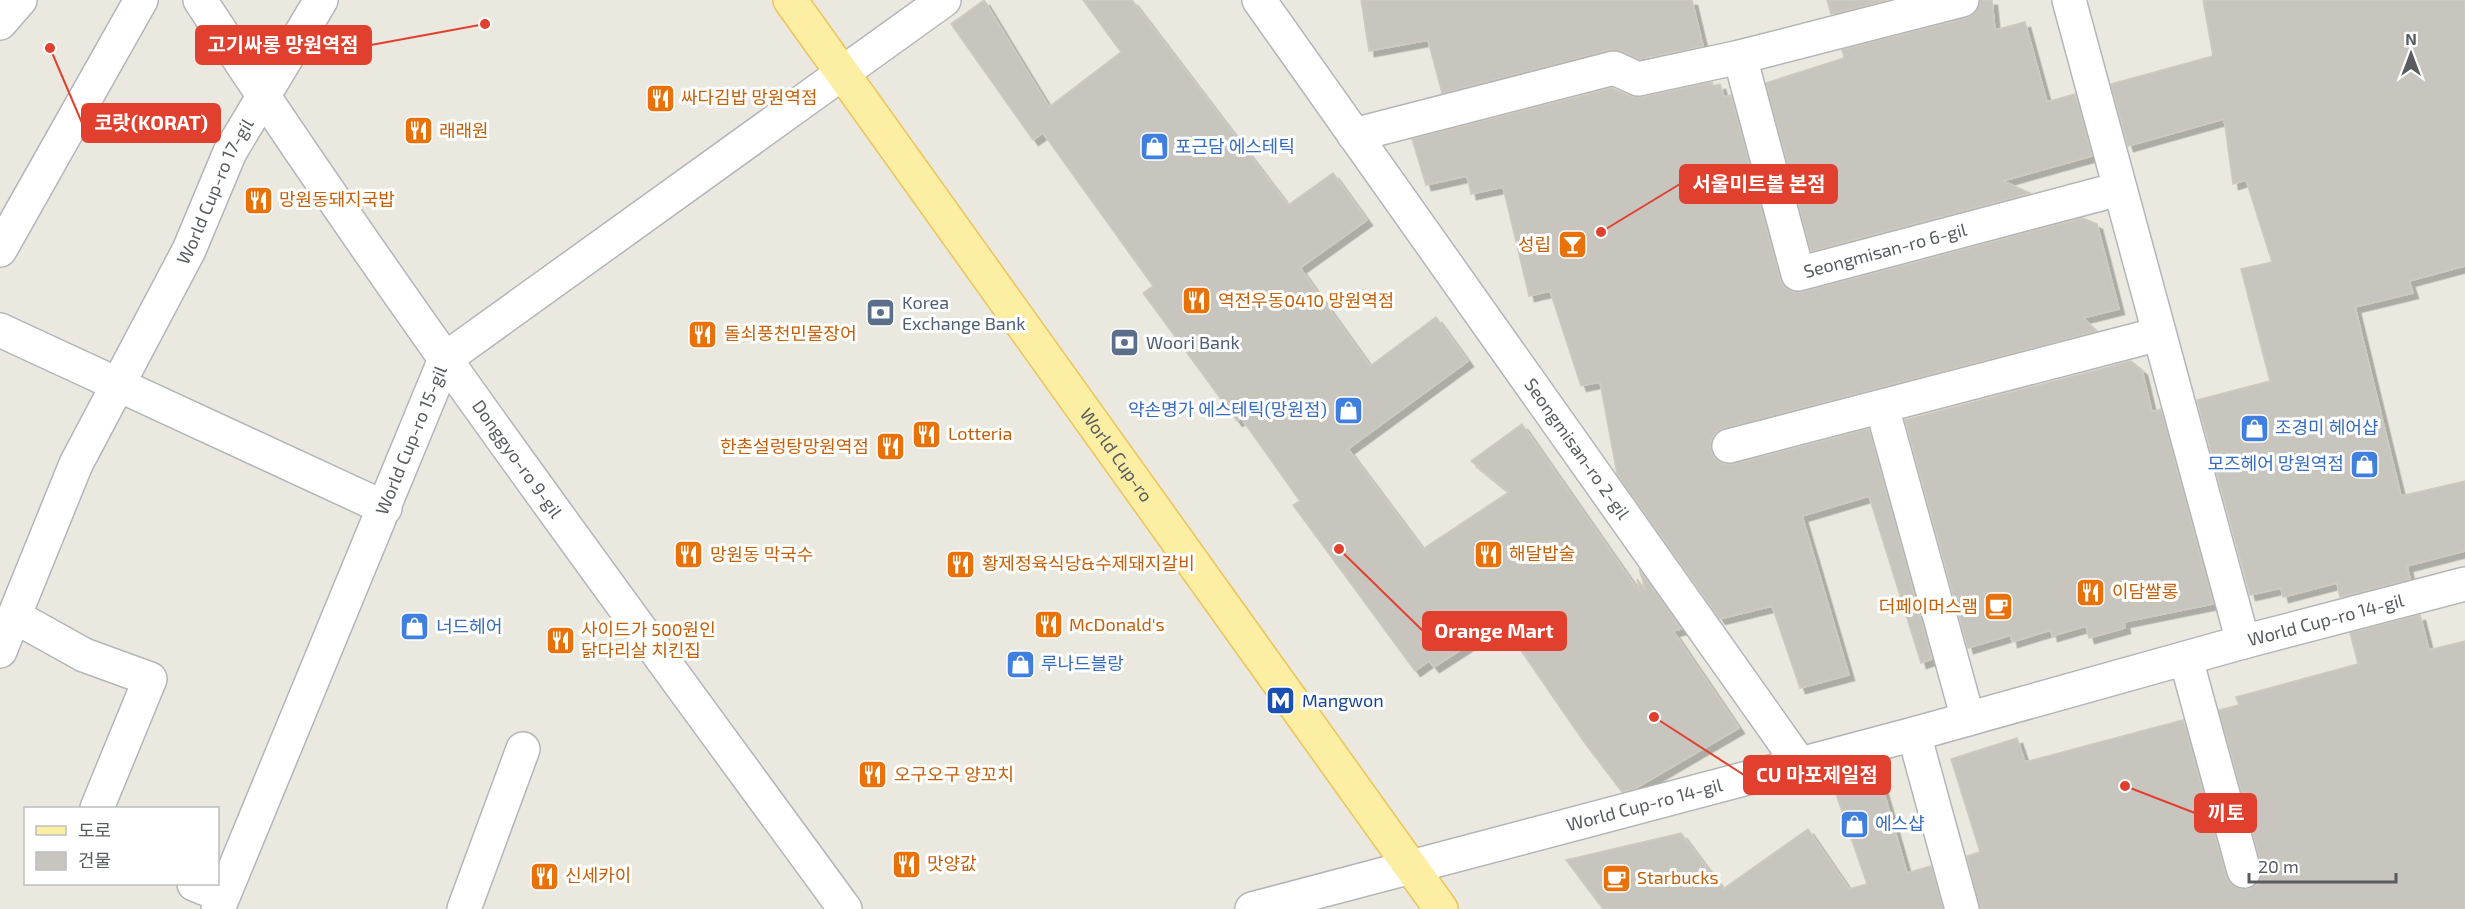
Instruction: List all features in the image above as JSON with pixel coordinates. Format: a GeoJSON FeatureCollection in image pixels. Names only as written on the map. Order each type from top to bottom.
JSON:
{"type":"FeatureCollection","features":[{"type":"Feature","properties":{"kind":"main road","name":"World Cup-ro"},"geometry":{"type":"LineString","coordinates":[[790,0],[1441,909]]}},
{"type":"Feature","properties":{"kind":"street"},"geometry":{"type":"LineString","coordinates":[[0,23],[20,0]]}},
{"type":"Feature","properties":{"kind":"street"},"geometry":{"type":"LineString","coordinates":[[0,250],[141,0]]}},
{"type":"Feature","properties":{"kind":"street","name":"Donggyo-ro 9-gil"},"geometry":{"type":"LineString","coordinates":[[200,0],[264,98],[445,359],[845,909]]}},
{"type":"Feature","properties":{"kind":"street","name":"World Cup-ro 17-gil"},"geometry":{"type":"LineString","coordinates":[[0,651],[76,464],[189,250],[230,152],[321,0]]}},
{"type":"Feature","properties":{"kind":"street","name":"World Cup-ro 15-gil"},"geometry":{"type":"LineString","coordinates":[[221,902],[445,359],[842,71],[944,0]]}},
{"type":"Feature","properties":{"kind":"street","name":"Seongmisan-ro 2-gil"},"geometry":{"type":"LineString","coordinates":[[1259,0],[1798,763]]}},
{"type":"Feature","properties":{"kind":"street"},"geometry":{"type":"LineString","coordinates":[[1354,135],[1614,68],[1638,80],[1740,57],[1962,0]]}},
{"type":"Feature","properties":{"kind":"street"},"geometry":{"type":"LineString","coordinates":[[2070,0],[2119,189],[2243,642]]}},
{"type":"Feature","properties":{"kind":"street","name":"Seongmisan-ro 6-gil"},"geometry":{"type":"LineString","coordinates":[[1740,57],[1798,274],[2119,189]]}},
{"type":"Feature","properties":{"kind":"street"},"geometry":{"type":"LineString","coordinates":[[0,330],[385,508]]}},
{"type":"Feature","properties":{"kind":"street"},"geometry":{"type":"LineString","coordinates":[[1729,446],[2159,334]]}},
{"type":"Feature","properties":{"kind":"street"},"geometry":{"type":"LineString","coordinates":[[1882,407],[1968,719]]}},
{"type":"Feature","properties":{"kind":"street","name":"World Cup-ro 14-gil"},"geometry":{"type":"LineString","coordinates":[[1252,909],[1914,734],[2243,642],[2465,584]]}},
{"type":"Feature","properties":{"kind":"street"},"geometry":{"type":"LineString","coordinates":[[14,616],[84,655],[150,679],[98,807]]}},
{"type":"Feature","properties":{"kind":"street"},"geometry":{"type":"LineString","coordinates":[[2186,659],[2244,871]]}},
{"type":"Feature","properties":{"kind":"street"},"geometry":{"type":"LineString","coordinates":[[1914,734],[1962,909]]}},
{"type":"Feature","properties":{"kind":"street"},"geometry":{"type":"LineString","coordinates":[[464,909],[523,749]]}},
{"type":"Feature","properties":{"kind":"street"},"geometry":{"type":"LineString","coordinates":[[196,885],[221,902]]}},
{"type":"Feature","properties":{"kind":"building"},"geometry":{"type":"Polygon","coordinates":[[[984,0],[1049,107],[1121,52],[1083,0],[1132,0],[1288,205],[1333,173],[1367,220],[1300,268],[1370,366],[1436,317],[1468,361],[1348,449],[1423,549],[1509,492],[1471,461],[1522,424],[1640,593],[1637,579],[1646,591],[1639,569],[1681,629],[1673,631],[1739,728],[1636,788],[1622,792],[1584,742],[1502,623],[1434,667],[1429,661],[1415,671],[1293,505],[1300,501],[1241,418],[1237,421],[1143,293],[1153,286],[1043,133],[1033,140],[951,24],[984,0]]]}},
{"type":"Feature","properties":{"kind":"building"},"geometry":{"type":"Polygon","coordinates":[[[1361,0],[1692,0],[1703,46],[1640,59],[1622,51],[1609,50],[1442,93],[1428,40],[1369,51],[1361,0]]]}},
{"type":"Feature","properties":{"kind":"building"},"geometry":{"type":"Polygon","coordinates":[[[1827,0],[1887,0],[1831,14],[1827,0]]]}},
{"type":"Feature","properties":{"kind":"building"},"geometry":{"type":"Polygon","coordinates":[[[1980,0],[1992,0],[1995,30],[2025,22],[2047,102],[2075,94],[2092,156],[2003,181],[2030,193],[1811,251],[1766,83],[1844,58],[1842,50],[1967,18],[1975,13],[1980,0]]]}},
{"type":"Feature","properties":{"kind":"building"},"geometry":{"type":"Polygon","coordinates":[[[2203,0],[2465,0],[2465,266],[2409,281],[2413,293],[2355,307],[2401,496],[2465,481],[2465,551],[2407,566],[2410,579],[2340,597],[2337,583],[2283,597],[2281,588],[2250,595],[2197,400],[2270,381],[2241,269],[2272,262],[2246,180],[2233,184],[2224,119],[2128,146],[2111,84],[2213,56],[2203,0]]]}},
{"type":"Feature","properties":{"kind":"building"},"geometry":{"type":"Polygon","coordinates":[[[1712,82],[1713,86],[1720,84],[1724,97],[1731,95],[1780,279],[1784,287],[1793,292],[1803,292],[2083,218],[2097,224],[2119,309],[2083,318],[2097,331],[1724,428],[1716,432],[1711,440],[1711,450],[1715,459],[1723,464],[1733,464],[1869,429],[1932,659],[1921,663],[1869,496],[1802,516],[1849,675],[1800,688],[1772,606],[1720,619],[1617,474],[1600,382],[1581,386],[1550,291],[1529,296],[1503,187],[1471,194],[1467,176],[1426,185],[1412,139],[1612,88],[1630,96],[1642,97],[1712,82]]]}},
{"type":"Feature","properties":{"kind":"building"},"geometry":{"type":"Polygon","coordinates":[[[2131,361],[2142,370],[2152,412],[2161,409],[2213,604],[2124,622],[2125,628],[2089,638],[2086,626],[2052,636],[2051,630],[2012,642],[2011,635],[1968,648],[1905,420],[2131,361]]]}},
{"type":"Feature","properties":{"kind":"building"},"geometry":{"type":"Polygon","coordinates":[[[2420,615],[2429,650],[2465,641],[2465,909],[1980,909],[1967,856],[1980,852],[1951,759],[2017,738],[2025,762],[2183,720],[2226,876],[2230,884],[2239,889],[2249,889],[2257,885],[2262,876],[2262,866],[2219,710],[2239,705],[2236,697],[2358,664],[2350,633],[2420,615]]]}},
{"type":"Feature","properties":{"kind":"building"},"geometry":{"type":"Polygon","coordinates":[[[1881,782],[1907,873],[1931,866],[1943,909],[1603,909],[1566,860],[1681,833],[1723,889],[1808,829],[1849,889],[1867,884],[1836,794],[1881,782]]]}},
{"type":"Feature","properties":{"kind":"place","name":"고기싸롱 망원역점"},"geometry":{"type":"Point","coordinates":[485,24]}},
{"type":"Feature","properties":{"kind":"place","name":"코랏(KORAT)"},"geometry":{"type":"Point","coordinates":[50,48]}},
{"type":"Feature","properties":{"kind":"place","name":"싸다김밥 망원역점"},"geometry":{"type":"Point","coordinates":[660,98]}},
{"type":"Feature","properties":{"kind":"place","name":"래래원"},"geometry":{"type":"Point","coordinates":[418,131]}},
{"type":"Feature","properties":{"kind":"place","name":"포근담 에스테틱"},"geometry":{"type":"Point","coordinates":[1154,147]}},
{"type":"Feature","properties":{"kind":"place","name":"망원동돼지국밥"},"geometry":{"type":"Point","coordinates":[258,200]}},
{"type":"Feature","properties":{"kind":"place","name":"서울미트볼 본점"},"geometry":{"type":"Point","coordinates":[1601,232]}},
{"type":"Feature","properties":{"kind":"place","name":"성립"},"geometry":{"type":"Point","coordinates":[1572,245]}},
{"type":"Feature","properties":{"kind":"place","name":"역전우동0410 망원역점"},"geometry":{"type":"Point","coordinates":[1197,301]}},
{"type":"Feature","properties":{"kind":"place","name":"Korea Exchange Bank"},"geometry":{"type":"Point","coordinates":[881,313]}},
{"type":"Feature","properties":{"kind":"place","name":"돌쇠풍천민물장어"},"geometry":{"type":"Point","coordinates":[703,334]}},
{"type":"Feature","properties":{"kind":"place","name":"Woori Bank"},"geometry":{"type":"Point","coordinates":[1125,343]}},
{"type":"Feature","properties":{"kind":"place","name":"약손명가 에스테틱(망원점)"},"geometry":{"type":"Point","coordinates":[1348,410]}},
{"type":"Feature","properties":{"kind":"place","name":"조경미 헤어샵"},"geometry":{"type":"Point","coordinates":[2254,428]}},
{"type":"Feature","properties":{"kind":"place","name":"Lotteria"},"geometry":{"type":"Point","coordinates":[927,434]}},
{"type":"Feature","properties":{"kind":"place","name":"한촌설렁탕망원역점"},"geometry":{"type":"Point","coordinates":[890,447]}},
{"type":"Feature","properties":{"kind":"place","name":"모즈헤어 망원역점"},"geometry":{"type":"Point","coordinates":[2365,464]}},
{"type":"Feature","properties":{"kind":"place","name":"Orange Mart"},"geometry":{"type":"Point","coordinates":[1339,549]}},
{"type":"Feature","properties":{"kind":"place","name":"해달밥술"},"geometry":{"type":"Point","coordinates":[1488,554]}},
{"type":"Feature","properties":{"kind":"place","name":"망원동 막국수"},"geometry":{"type":"Point","coordinates":[689,555]}},
{"type":"Feature","properties":{"kind":"place","name":"황제정육식당&수제돼지갈비"},"geometry":{"type":"Point","coordinates":[961,564]}},
{"type":"Feature","properties":{"kind":"place","name":"이담쌀롱"},"geometry":{"type":"Point","coordinates":[2091,592]}},
{"type":"Feature","properties":{"kind":"place","name":"더페이머스램"},"geometry":{"type":"Point","coordinates":[1999,607]}},
{"type":"Feature","properties":{"kind":"place","name":"McDonald's"},"geometry":{"type":"Point","coordinates":[1048,625]}},
{"type":"Feature","properties":{"kind":"place","name":"너드헤어"},"geometry":{"type":"Point","coordinates":[415,627]}},
{"type":"Feature","properties":{"kind":"place","name":"사이드가 500원인 닭다리살 치킨집"},"geometry":{"type":"Point","coordinates":[560,640]}},
{"type":"Feature","properties":{"kind":"place","name":"루나드블랑"},"geometry":{"type":"Point","coordinates":[1020,664]}},
{"type":"Feature","properties":{"kind":"place","name":"Mangwon"},"geometry":{"type":"Point","coordinates":[1281,701]}},
{"type":"Feature","properties":{"kind":"place","name":"CU 마포제일점"},"geometry":{"type":"Point","coordinates":[1654,717]}},
{"type":"Feature","properties":{"kind":"place","name":"오구오구 양꼬치"},"geometry":{"type":"Point","coordinates":[873,775]}},
{"type":"Feature","properties":{"kind":"place","name":"끼토"},"geometry":{"type":"Point","coordinates":[2125,786]}},
{"type":"Feature","properties":{"kind":"place","name":"에스샵"},"geometry":{"type":"Point","coordinates":[1854,824]}},
{"type":"Feature","properties":{"kind":"place","name":"맛양값"},"geometry":{"type":"Point","coordinates":[906,864]}},
{"type":"Feature","properties":{"kind":"place","name":"신세카이"},"geometry":{"type":"Point","coordinates":[544,876]}},
{"type":"Feature","properties":{"kind":"place","name":"Starbucks"},"geometry":{"type":"Point","coordinates":[1616,878]}}]}
